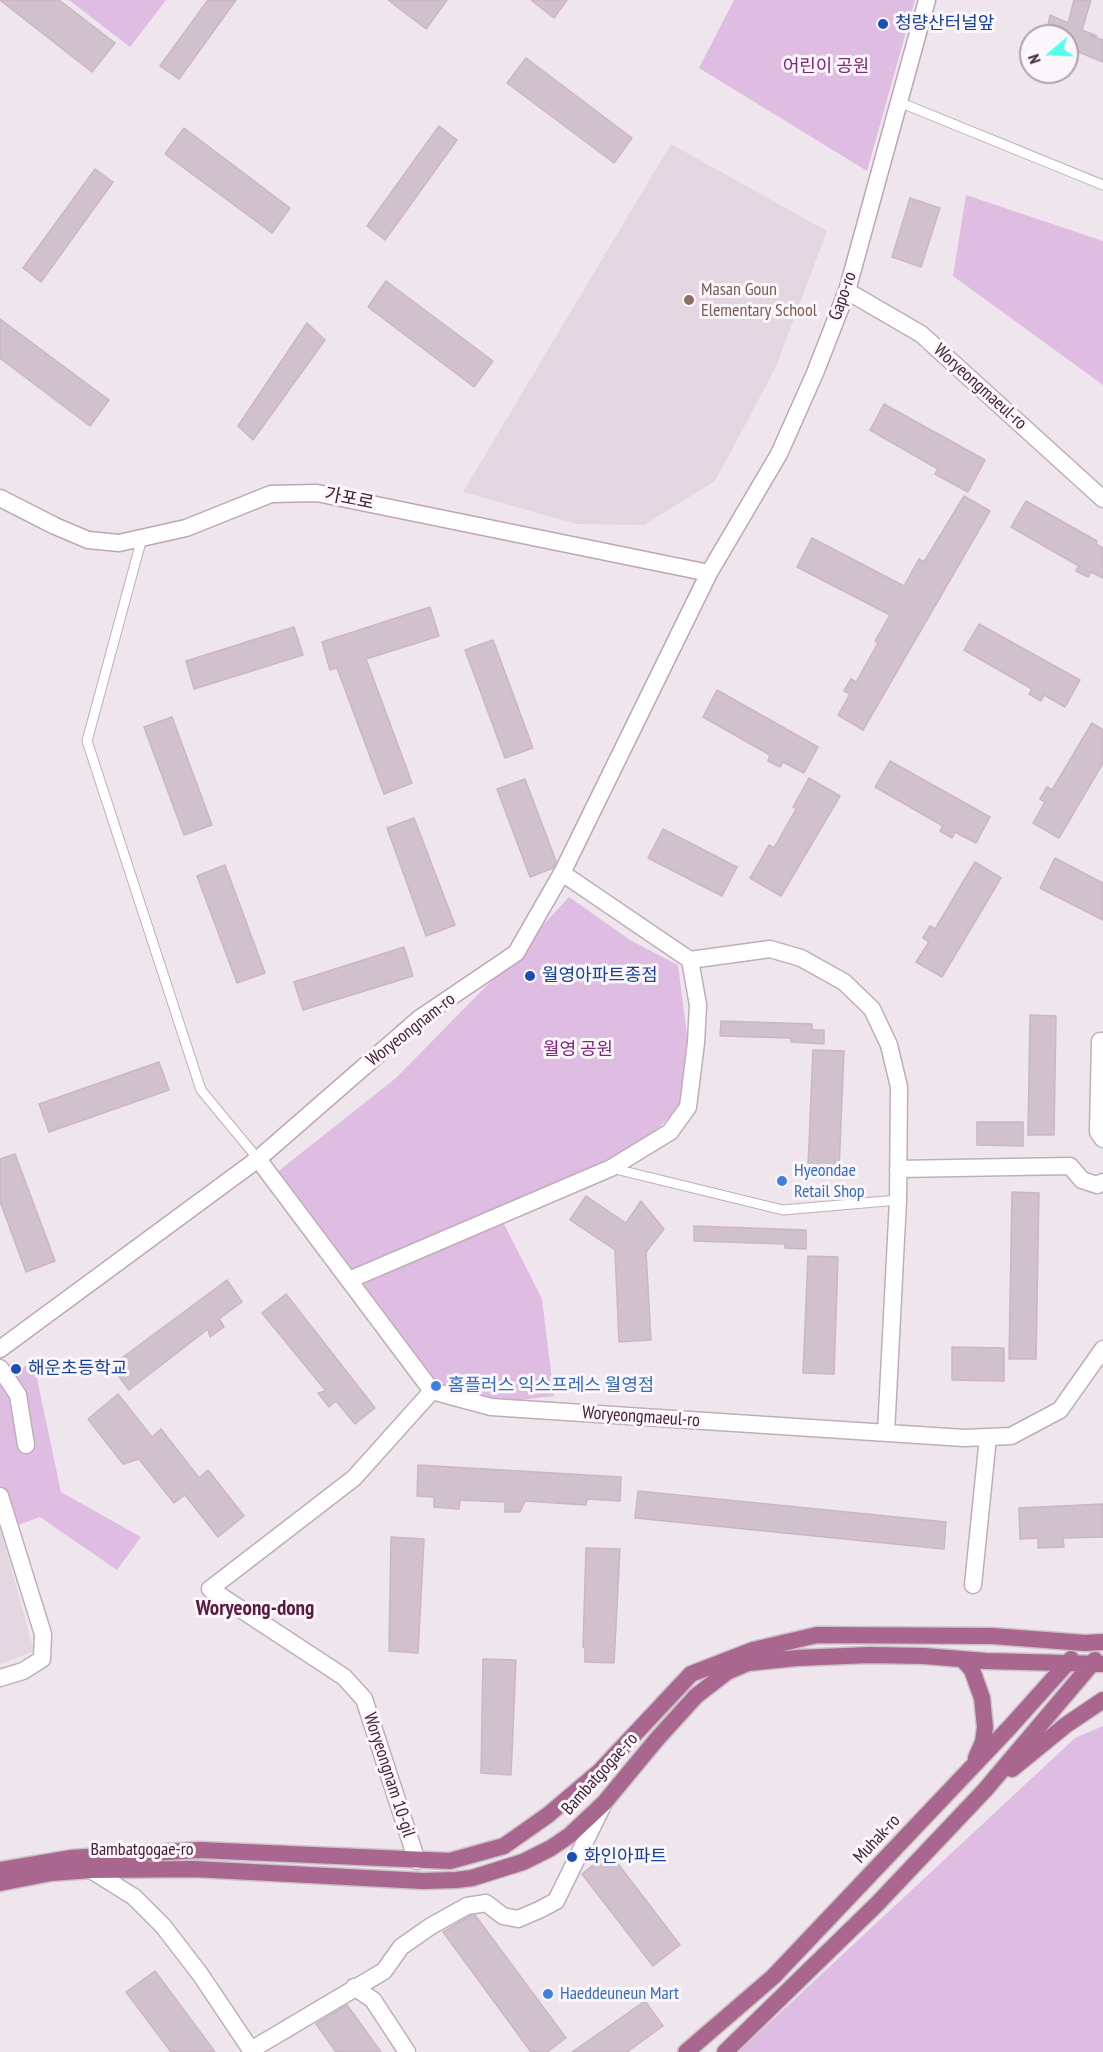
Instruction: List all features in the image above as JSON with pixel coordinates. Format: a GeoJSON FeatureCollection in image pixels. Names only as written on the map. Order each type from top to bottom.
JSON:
{"type":"FeatureCollection","features":[{"type":"Feature","properties":{"kind":"main road","name":"Bambatgogae-ro"},"geometry":{"type":"LineString","coordinates":[[0,1870],[71,1858],[199,1850],[450,1861],[504,1846],[548,1815],[600,1771],[690,1674],[753,1650],[817,1635],[992,1636],[1085,1643],[1103,1642]]}},
{"type":"Feature","properties":{"kind":"main road","name":"Muhak-ro"},"geometry":{"type":"LineString","coordinates":[[686,2052],[773,1977],[972,1767],[1085,1643]]}},
{"type":"Feature","properties":{"kind":"main road"},"geometry":{"type":"LineString","coordinates":[[724,2052],[877,1904],[985,1790],[1097,1664],[1103,1650]]}},
{"type":"Feature","properties":{"kind":"main road","name":"Bambatgogae-ro"},"geometry":{"type":"LineString","coordinates":[[0,1883],[51,1873],[91,1870],[194,1869],[423,1881],[456,1880],[491,1874],[534,1858],[570,1835],[604,1803],[696,1696],[720,1677],[741,1666],[755,1662],[870,1655],[1097,1664]]}},
{"type":"Feature","properties":{"kind":"main road"},"geometry":{"type":"LineString","coordinates":[[963,1660],[972,1670],[982,1698],[985,1727],[983,1742],[972,1767]]}},
{"type":"Feature","properties":{"kind":"main road"},"geometry":{"type":"LineString","coordinates":[[985,1790],[1066,1725],[1103,1700]]}},
{"type":"Feature","properties":{"kind":"street","name":"Gapo-ro"},"geometry":{"type":"LineString","coordinates":[[709,573],[779,454],[847,291],[927,0]]}},
{"type":"Feature","properties":{"kind":"street","name":"Woryeongmaeul-ro"},"geometry":{"type":"LineString","coordinates":[[847,291],[921,333],[1103,499]]}},
{"type":"Feature","properties":{"kind":"street","name":"가포로"},"geometry":{"type":"LineString","coordinates":[[0,498],[88,540],[119,543],[186,528],[271,494],[317,493],[709,573]]}},
{"type":"Feature","properties":{"kind":"street","name":"Woryeongnam-ro"},"geometry":{"type":"LineString","coordinates":[[0,1349],[258,1159],[420,1018],[516,953],[562,873],[709,573]]}},
{"type":"Feature","properties":{"kind":"street"},"geometry":{"type":"LineString","coordinates":[[562,873],[690,960],[770,948],[801,958],[844,982],[872,1009],[889,1045],[898,1087],[898,1200],[886,1433]]}},
{"type":"Feature","properties":{"kind":"street"},"geometry":{"type":"LineString","coordinates":[[349,1280],[611,1168],[670,1132],[688,1107],[696,1043],[698,1005],[690,960]]}},
{"type":"Feature","properties":{"kind":"street"},"geometry":{"type":"LineString","coordinates":[[1103,1041],[1100,1041],[1098,1132],[1103,1139]]}},
{"type":"Feature","properties":{"kind":"street"},"geometry":{"type":"LineString","coordinates":[[258,1159],[432,1391]]}},
{"type":"Feature","properties":{"kind":"street"},"geometry":{"type":"LineString","coordinates":[[898,1169],[1070,1166],[1082,1180],[1097,1185],[1103,1182]]}},
{"type":"Feature","properties":{"kind":"street","name":"Woryeongmaeul-ro"},"geometry":{"type":"LineString","coordinates":[[432,1391],[491,1407],[964,1438],[1011,1436],[1060,1410],[1103,1348]]}},
{"type":"Feature","properties":{"kind":"street"},"geometry":{"type":"LineString","coordinates":[[0,1368],[18,1395],[26,1445]]}},
{"type":"Feature","properties":{"kind":"street","name":"Woryeongnam 10-gil"},"geometry":{"type":"LineString","coordinates":[[417,1861],[364,1699],[344,1677],[210,1589],[354,1478],[432,1391]]}},
{"type":"Feature","properties":{"kind":"street"},"geometry":{"type":"LineString","coordinates":[[973,1585],[988,1437]]}},
{"type":"Feature","properties":{"kind":"street"},"geometry":{"type":"LineString","coordinates":[[0,1496],[43,1634],[42,1659],[23,1671],[0,1678]]}},
{"type":"Feature","properties":{"kind":"street"},"geometry":{"type":"LineString","coordinates":[[91,1870],[134,1897],[163,1926],[252,2051],[384,1971],[401,1947],[431,1926],[467,1906],[486,1903],[503,1916],[518,1919],[539,1911],[555,1900],[604,1803]]}},
{"type":"Feature","properties":{"kind":"street"},"geometry":{"type":"LineString","coordinates":[[354,1988],[373,2000],[407,2052]]}},
{"type":"Feature","properties":{"kind":"lane"},"geometry":{"type":"LineString","coordinates":[[899,102],[1103,185]]}},
{"type":"Feature","properties":{"kind":"lane"},"geometry":{"type":"LineString","coordinates":[[142,538],[87,741],[201,1090],[258,1159]]}},
{"type":"Feature","properties":{"kind":"lane"},"geometry":{"type":"LineString","coordinates":[[611,1168],[783,1210],[898,1200]]}},
{"type":"Feature","properties":{"kind":"shaded area","name":"Masan Goun Elementary School"},"geometry":{"type":"Polygon","coordinates":[[[671,144],[827,231],[775,369],[715,481],[644,525],[577,524],[463,492],[671,144]]]}},
{"type":"Feature","properties":{"kind":"shaded area"},"geometry":{"type":"Polygon","coordinates":[[[0,1528],[34,1651],[0,1664],[0,1528]]]}},
{"type":"Feature","properties":{"kind":"green space"},"geometry":{"type":"Polygon","coordinates":[[[69,0],[166,0],[130,47],[69,0]]]}},
{"type":"Feature","properties":{"kind":"green space","name":"어린이 공원"},"geometry":{"type":"Polygon","coordinates":[[[734,0],[915,0],[867,171],[699,68],[734,0]]]}},
{"type":"Feature","properties":{"kind":"green space"},"geometry":{"type":"Polygon","coordinates":[[[966,195],[1103,241],[1103,385],[953,276],[966,195]]]}},
{"type":"Feature","properties":{"kind":"green space","name":"월영 공원"},"geometry":{"type":"Polygon","coordinates":[[[569,897],[630,940],[678,965],[689,1050],[682,1104],[651,1136],[506,1213],[353,1270],[276,1173],[396,1078],[498,974],[569,897]]]}},
{"type":"Feature","properties":{"kind":"green space"},"geometry":{"type":"Polygon","coordinates":[[[503,1222],[542,1299],[554,1396],[494,1403],[433,1380],[358,1283],[503,1222]]]}},
{"type":"Feature","properties":{"kind":"green space"},"geometry":{"type":"Polygon","coordinates":[[[33,1360],[61,1492],[141,1537],[117,1570],[40,1517],[12,1527],[0,1485],[0,1386],[33,1360]]]}},
{"type":"Feature","properties":{"kind":"green space"},"geometry":{"type":"Polygon","coordinates":[[[1103,1726],[1103,2052],[738,2052],[1075,1738],[1103,1726]]]}},
{"type":"Feature","properties":{"kind":"building"},"geometry":{"type":"Polygon","coordinates":[[[0,0],[59,0],[115,43],[92,72],[0,0]]]}},
{"type":"Feature","properties":{"kind":"building"},"geometry":{"type":"Polygon","coordinates":[[[208,0],[236,0],[179,79],[160,66],[208,0]]]}},
{"type":"Feature","properties":{"kind":"building"},"geometry":{"type":"Polygon","coordinates":[[[388,0],[447,0],[426,29],[388,0]]]}},
{"type":"Feature","properties":{"kind":"building"},"geometry":{"type":"Polygon","coordinates":[[[531,0],[567,0],[554,18],[531,0]]]}},
{"type":"Feature","properties":{"kind":"building"},"geometry":{"type":"Polygon","coordinates":[[[1074,0],[1091,0],[1082,30],[1097,36],[1090,36],[1103,40],[1103,62],[1079,52],[1079,24],[1048,24],[1050,15],[1068,23],[1074,0]]]}},
{"type":"Feature","properties":{"kind":"building"},"geometry":{"type":"Polygon","coordinates":[[[526,58],[632,138],[614,163],[507,83],[526,58]]]}},
{"type":"Feature","properties":{"kind":"building"},"geometry":{"type":"Polygon","coordinates":[[[439,126],[457,140],[385,240],[367,226],[439,126]]]}},
{"type":"Feature","properties":{"kind":"building"},"geometry":{"type":"Polygon","coordinates":[[[184,128],[290,208],[272,233],[165,154],[184,128]]]}},
{"type":"Feature","properties":{"kind":"building"},"geometry":{"type":"Polygon","coordinates":[[[95,169],[113,182],[41,282],[23,268],[95,169]]]}},
{"type":"Feature","properties":{"kind":"building"},"geometry":{"type":"Polygon","coordinates":[[[910,198],[940,208],[921,267],[892,257],[910,198]]]}},
{"type":"Feature","properties":{"kind":"building"},"geometry":{"type":"Polygon","coordinates":[[[386,281],[493,361],[474,387],[368,307],[386,281]]]}},
{"type":"Feature","properties":{"kind":"building"},"geometry":{"type":"Polygon","coordinates":[[[0,319],[109,400],[90,426],[0,358],[0,319]]]}},
{"type":"Feature","properties":{"kind":"building"},"geometry":{"type":"Polygon","coordinates":[[[307,323],[325,340],[253,440],[238,426],[307,323]]]}},
{"type":"Feature","properties":{"kind":"building"},"geometry":{"type":"Polygon","coordinates":[[[884,404],[985,460],[968,492],[935,474],[938,469],[870,430],[884,404]]]}},
{"type":"Feature","properties":{"kind":"building"},"geometry":{"type":"Polygon","coordinates":[[[964,496],[990,511],[863,730],[838,715],[850,694],[844,691],[851,679],[856,682],[878,643],[875,641],[890,615],[797,567],[812,538],[904,586],[919,559],[924,562],[964,496]]]}},
{"type":"Feature","properties":{"kind":"building"},"geometry":{"type":"Polygon","coordinates":[[[1026,501],[1097,541],[1096,544],[1103,548],[1103,578],[1091,572],[1088,577],[1076,571],[1079,566],[1011,527],[1026,501]]]}},
{"type":"Feature","properties":{"kind":"building"},"geometry":{"type":"Polygon","coordinates":[[[430,607],[439,636],[366,659],[412,783],[384,794],[337,668],[330,670],[322,642],[430,607]]]}},
{"type":"Feature","properties":{"kind":"building"},"geometry":{"type":"Polygon","coordinates":[[[979,624],[1080,680],[1065,707],[1044,695],[1041,701],[1029,694],[1032,689],[964,650],[979,624]]]}},
{"type":"Feature","properties":{"kind":"building"},"geometry":{"type":"Polygon","coordinates":[[[294,627],[303,655],[194,689],[186,661],[294,627]]]}},
{"type":"Feature","properties":{"kind":"building"},"geometry":{"type":"Polygon","coordinates":[[[493,640],[533,748],[505,758],[465,650],[493,640]]]}},
{"type":"Feature","properties":{"kind":"building"},"geometry":{"type":"Polygon","coordinates":[[[717,690],[818,747],[804,773],[783,762],[780,767],[768,761],[770,755],[703,717],[717,690]]]}},
{"type":"Feature","properties":{"kind":"building"},"geometry":{"type":"Polygon","coordinates":[[[172,717],[212,825],[184,835],[144,727],[172,717]]]}},
{"type":"Feature","properties":{"kind":"building"},"geometry":{"type":"Polygon","coordinates":[[[1092,723],[1103,730],[1103,763],[1059,838],[1033,823],[1045,802],[1040,799],[1047,787],[1052,790],[1092,723]]]}},
{"type":"Feature","properties":{"kind":"building"},"geometry":{"type":"Polygon","coordinates":[[[890,761],[990,817],[976,843],[955,832],[952,838],[940,831],[943,826],[875,787],[890,761]]]}},
{"type":"Feature","properties":{"kind":"building"},"geometry":{"type":"Polygon","coordinates":[[[809,778],[840,796],[781,896],[750,878],[769,845],[774,848],[796,809],[793,807],[809,778]]]}},
{"type":"Feature","properties":{"kind":"building"},"geometry":{"type":"Polygon","coordinates":[[[525,779],[556,861],[553,868],[530,877],[497,789],[525,779]]]}},
{"type":"Feature","properties":{"kind":"building"},"geometry":{"type":"Polygon","coordinates":[[[414,818],[455,925],[426,936],[387,828],[414,818]]]}},
{"type":"Feature","properties":{"kind":"building"},"geometry":{"type":"Polygon","coordinates":[[[663,829],[737,867],[722,896],[648,858],[663,829]]]}},
{"type":"Feature","properties":{"kind":"building"},"geometry":{"type":"Polygon","coordinates":[[[1055,858],[1103,883],[1103,920],[1040,888],[1055,858]]]}},
{"type":"Feature","properties":{"kind":"building"},"geometry":{"type":"Polygon","coordinates":[[[975,862],[1001,878],[942,977],[916,962],[929,942],[923,938],[930,926],[935,929],[975,862]]]}},
{"type":"Feature","properties":{"kind":"building"},"geometry":{"type":"Polygon","coordinates":[[[225,865],[265,973],[237,983],[197,876],[225,865]]]}},
{"type":"Feature","properties":{"kind":"building"},"geometry":{"type":"Polygon","coordinates":[[[404,947],[413,976],[303,1010],[294,982],[404,947]]]}},
{"type":"Feature","properties":{"kind":"building"},"geometry":{"type":"Polygon","coordinates":[[[1030,1015],[1056,1016],[1054,1135],[1028,1135],[1030,1015]]]}},
{"type":"Feature","properties":{"kind":"building"},"geometry":{"type":"Polygon","coordinates":[[[721,1021],[812,1024],[812,1030],[824,1030],[824,1044],[791,1042],[791,1038],[720,1036],[721,1021]]]}},
{"type":"Feature","properties":{"kind":"building"},"geometry":{"type":"Polygon","coordinates":[[[813,1050],[844,1051],[839,1169],[808,1167],[813,1050]]]}},
{"type":"Feature","properties":{"kind":"building"},"geometry":{"type":"Polygon","coordinates":[[[159,1062],[169,1090],[49,1132],[39,1104],[159,1062]]]}},
{"type":"Feature","properties":{"kind":"building"},"geometry":{"type":"Polygon","coordinates":[[[977,1122],[1023,1122],[1023,1146],[977,1145],[977,1122]]]}},
{"type":"Feature","properties":{"kind":"building"},"geometry":{"type":"Polygon","coordinates":[[[15,1154],[55,1261],[26,1272],[0,1201],[0,1159],[15,1154]]]}},
{"type":"Feature","properties":{"kind":"building"},"geometry":{"type":"Polygon","coordinates":[[[1012,1192],[1039,1193],[1036,1359],[1009,1359],[1012,1192]]]}},
{"type":"Feature","properties":{"kind":"building"},"geometry":{"type":"Polygon","coordinates":[[[586,1196],[626,1223],[641,1201],[664,1229],[646,1252],[651,1340],[619,1342],[615,1250],[570,1220],[586,1196]]]}},
{"type":"Feature","properties":{"kind":"building"},"geometry":{"type":"Polygon","coordinates":[[[694,1226],[806,1230],[806,1249],[785,1248],[785,1244],[694,1241],[694,1226]]]}},
{"type":"Feature","properties":{"kind":"building"},"geometry":{"type":"Polygon","coordinates":[[[808,1256],[838,1257],[834,1374],[803,1373],[808,1256]]]}},
{"type":"Feature","properties":{"kind":"building"},"geometry":{"type":"Polygon","coordinates":[[[227,1280],[242,1302],[219,1319],[224,1327],[210,1337],[208,1329],[129,1390],[111,1366],[227,1280]]]}},
{"type":"Feature","properties":{"kind":"building"},"geometry":{"type":"Polygon","coordinates":[[[286,1294],[375,1408],[355,1424],[336,1401],[329,1407],[318,1393],[326,1391],[262,1313],[286,1294]]]}},
{"type":"Feature","properties":{"kind":"building"},"geometry":{"type":"Polygon","coordinates":[[[952,1347],[1004,1348],[1004,1381],[952,1380],[952,1347]]]}},
{"type":"Feature","properties":{"kind":"building"},"geometry":{"type":"Polygon","coordinates":[[[118,1394],[152,1437],[161,1429],[199,1478],[208,1470],[244,1516],[218,1537],[185,1495],[174,1503],[139,1459],[123,1464],[88,1419],[118,1394]]]}},
{"type":"Feature","properties":{"kind":"building"},"geometry":{"type":"Polygon","coordinates":[[[418,1465],[621,1477],[620,1501],[587,1499],[586,1505],[525,1501],[520,1512],[505,1512],[505,1502],[460,1500],[459,1509],[434,1507],[434,1497],[417,1496],[418,1465]]]}},
{"type":"Feature","properties":{"kind":"building"},"geometry":{"type":"Polygon","coordinates":[[[638,1491],[946,1522],[944,1549],[635,1518],[638,1491]]]}},
{"type":"Feature","properties":{"kind":"building"},"geometry":{"type":"Polygon","coordinates":[[[1103,1504],[1103,1537],[1063,1538],[1064,1547],[1038,1548],[1038,1538],[1020,1539],[1019,1508],[1103,1504]]]}},
{"type":"Feature","properties":{"kind":"building"},"geometry":{"type":"Polygon","coordinates":[[[391,1537],[424,1539],[418,1653],[389,1651],[391,1537]]]}},
{"type":"Feature","properties":{"kind":"building"},"geometry":{"type":"Polygon","coordinates":[[[586,1548],[620,1549],[614,1663],[585,1662],[585,1647],[583,1647],[586,1548]]]}},
{"type":"Feature","properties":{"kind":"building"},"geometry":{"type":"Polygon","coordinates":[[[483,1659],[516,1660],[511,1775],[481,1773],[483,1659]]]}},
{"type":"Feature","properties":{"kind":"building"},"geometry":{"type":"Polygon","coordinates":[[[609,1852],[680,1945],[653,1966],[582,1874],[609,1852]]]}},
{"type":"Feature","properties":{"kind":"building"},"geometry":{"type":"Polygon","coordinates":[[[475,1915],[566,2038],[547,2052],[531,2052],[443,1932],[475,1915]]]}},
{"type":"Feature","properties":{"kind":"building"},"geometry":{"type":"Polygon","coordinates":[[[155,1971],[215,2052],[171,2052],[126,1992],[155,1971]]]}},
{"type":"Feature","properties":{"kind":"building"},"geometry":{"type":"Polygon","coordinates":[[[645,2001],[663,2026],[627,2052],[572,2052],[645,2001]]]}},
{"type":"Feature","properties":{"kind":"building"},"geometry":{"type":"Polygon","coordinates":[[[347,2005],[381,2052],[336,2052],[316,2024],[347,2005]]]}},
{"type":"Feature","properties":{"kind":"place","name":"청량산터널앞"},"geometry":{"type":"Point","coordinates":[883,24]}},
{"type":"Feature","properties":{"kind":"place","name":"Masan Goun Elementary School"},"geometry":{"type":"Point","coordinates":[689,300]}},
{"type":"Feature","properties":{"kind":"place","name":"월영아파트종점"},"geometry":{"type":"Point","coordinates":[530,976]}},
{"type":"Feature","properties":{"kind":"place","name":"Hyeondae Retail Shop"},"geometry":{"type":"Point","coordinates":[782,1181]}},
{"type":"Feature","properties":{"kind":"place","name":"해운초등학교"},"geometry":{"type":"Point","coordinates":[16,1369]}},
{"type":"Feature","properties":{"kind":"place","name":"홈플러스 익스프레스 월영점"},"geometry":{"type":"Point","coordinates":[436,1386]}},
{"type":"Feature","properties":{"kind":"place","name":"화인아파트"},"geometry":{"type":"Point","coordinates":[572,1857]}},
{"type":"Feature","properties":{"kind":"place","name":"Haeddeuneun Mart"},"geometry":{"type":"Point","coordinates":[548,1994]}},
{"type":"Feature","properties":{"kind":"district","name":"Woryeong-dong"},"geometry":{"type":"Point","coordinates":[255,1609]}}]}
